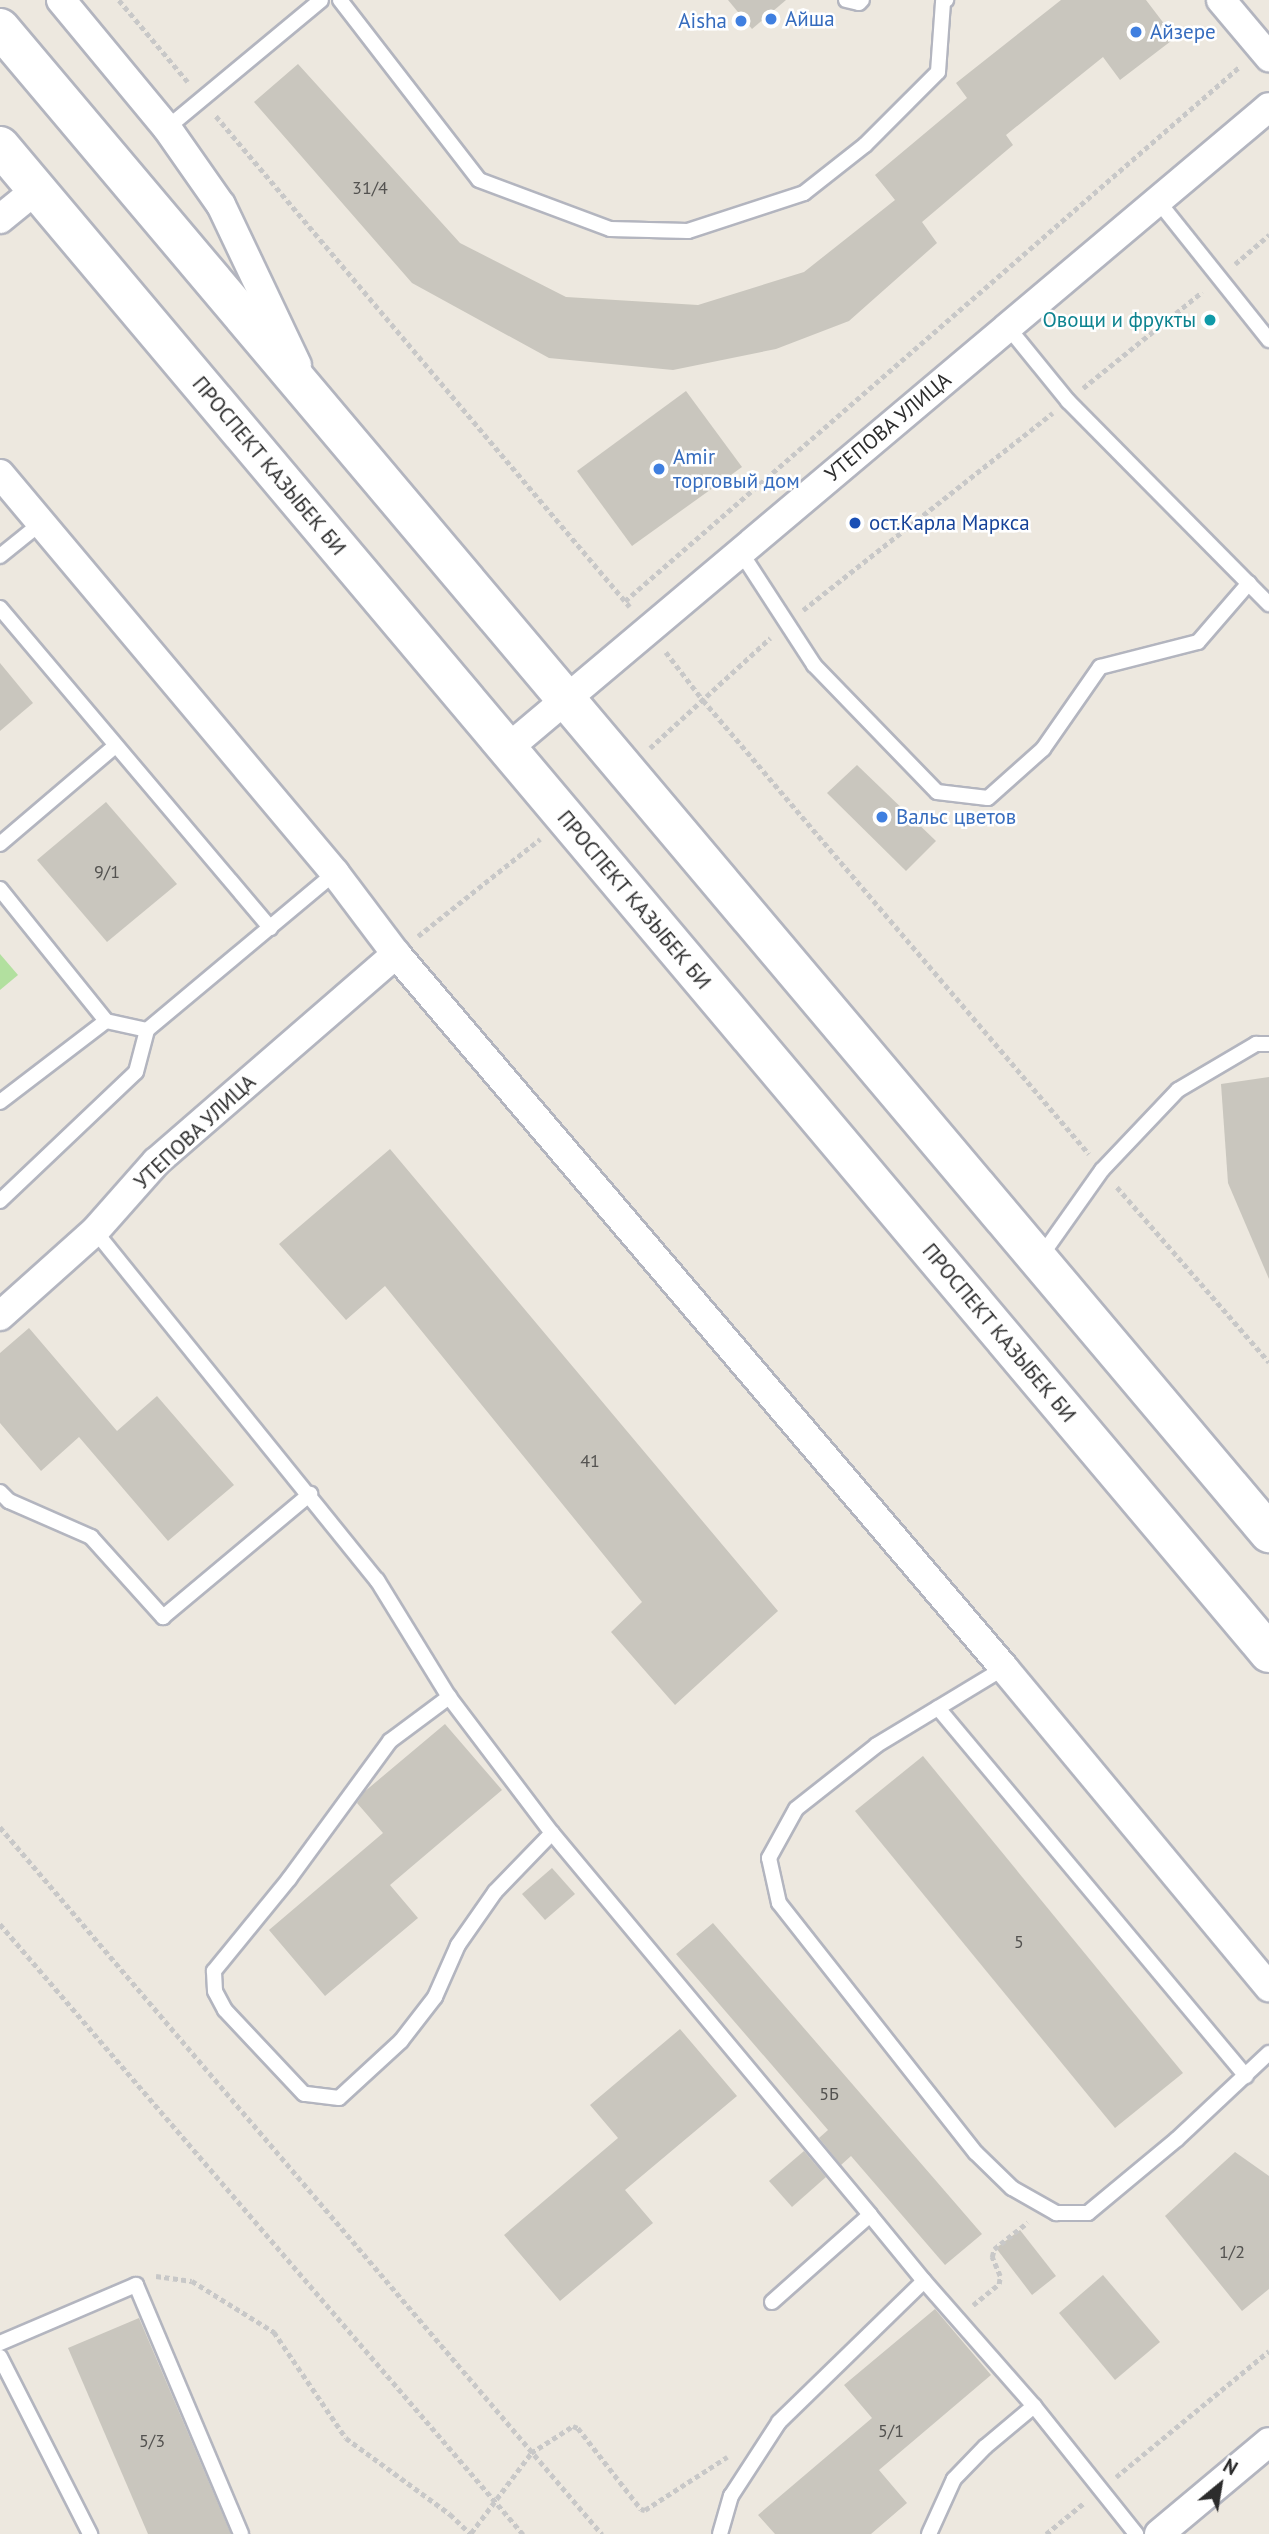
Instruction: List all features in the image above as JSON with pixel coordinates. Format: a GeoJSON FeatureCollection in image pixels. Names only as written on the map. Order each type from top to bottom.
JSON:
{"type":"FeatureCollection","features":[{"type":"Feature","properties":{"kind":"street"},"geometry":{"type":"LineString","coordinates":[[61,0],[167,128],[221,205],[313,399]]}},
{"type":"Feature","properties":{"kind":"street"},"geometry":{"type":"LineString","coordinates":[[1222,0],[1265,52]]}},
{"type":"Feature","properties":{"kind":"street"},"geometry":{"type":"LineString","coordinates":[[0,28],[1269,1533]]}},
{"type":"Feature","properties":{"kind":"street","name":"УТЕПОВА УЛИЦА"},"geometry":{"type":"LineString","coordinates":[[507,749],[1269,107]]}},
{"type":"Feature","properties":{"kind":"street","name":"ПРОСПЕКТ КАЗЫБЕК БИ"},"geometry":{"type":"LineString","coordinates":[[0,146],[1269,1653]]}},
{"type":"Feature","properties":{"kind":"street"},"geometry":{"type":"LineString","coordinates":[[0,219],[37,189]]}},
{"type":"Feature","properties":{"kind":"street"},"geometry":{"type":"LineString","coordinates":[[0,474],[335,873],[396,954],[1004,1668],[1269,1987]]}},
{"type":"Feature","properties":{"kind":"street","name":"УТЕПОВА УЛИЦА"},"geometry":{"type":"LineString","coordinates":[[0,1316],[95,1231],[156,1162],[396,954]]}},
{"type":"Feature","properties":{"kind":"street"},"geometry":{"type":"LineString","coordinates":[[1159,2534],[1269,2442]]}},
{"type":"Feature","properties":{"kind":"lane"},"geometry":{"type":"LineString","coordinates":[[167,128],[321,0]]}},
{"type":"Feature","properties":{"kind":"lane"},"geometry":{"type":"LineString","coordinates":[[340,0],[479,180],[610,229],[688,231],[804,193],[865,145],[938,72],[943,2],[946,0]]}},
{"type":"Feature","properties":{"kind":"lane"},"geometry":{"type":"LineString","coordinates":[[846,0],[859,3],[862,0]]}},
{"type":"Feature","properties":{"kind":"lane"},"geometry":{"type":"LineString","coordinates":[[1158,201],[1269,340]]}},
{"type":"Feature","properties":{"kind":"lane"},"geometry":{"type":"LineString","coordinates":[[1007,326],[1068,401],[1269,604]]}},
{"type":"Feature","properties":{"kind":"lane"},"geometry":{"type":"LineString","coordinates":[[0,556],[41,523]]}},
{"type":"Feature","properties":{"kind":"lane"},"geometry":{"type":"LineString","coordinates":[[740,551],[814,664],[937,792],[988,798],[1043,748],[1100,667],[1198,642],[1249,583]]}},
{"type":"Feature","properties":{"kind":"lane"},"geometry":{"type":"LineString","coordinates":[[0,608],[270,928]]}},
{"type":"Feature","properties":{"kind":"lane"},"geometry":{"type":"LineString","coordinates":[[0,844],[115,746]]}},
{"type":"Feature","properties":{"kind":"lane"},"geometry":{"type":"LineString","coordinates":[[0,1201],[136,1072],[146,1030],[335,873]]}},
{"type":"Feature","properties":{"kind":"lane"},"geometry":{"type":"LineString","coordinates":[[0,889],[106,1021],[146,1030]]}},
{"type":"Feature","properties":{"kind":"lane"},"geometry":{"type":"LineString","coordinates":[[0,1102],[106,1021]]}},
{"type":"Feature","properties":{"kind":"lane"},"geometry":{"type":"LineString","coordinates":[[1038,1260],[1102,1170],[1178,1090],[1256,1044],[1269,1044]]}},
{"type":"Feature","properties":{"kind":"lane"},"geometry":{"type":"LineString","coordinates":[[95,1231],[377,1580],[449,1698],[552,1833],[924,2281],[1034,2406],[1136,2534]]}},
{"type":"Feature","properties":{"kind":"lane"},"geometry":{"type":"LineString","coordinates":[[0,1492],[9,1501],[91,1536],[163,1617],[310,1494]]}},
{"type":"Feature","properties":{"kind":"lane"},"geometry":{"type":"LineString","coordinates":[[1004,1668],[877,1745],[796,1809],[769,1858],[779,1903],[976,2153],[1012,2188],[1056,2213],[1088,2213],[1269,2053]]}},
{"type":"Feature","properties":{"kind":"lane"},"geometry":{"type":"LineString","coordinates":[[449,1698],[390,1741],[289,1879],[214,1971],[215,1992],[225,2010],[304,2094],[339,2098],[401,2041],[435,1997],[458,1945],[495,1892],[552,1833]]}},
{"type":"Feature","properties":{"kind":"lane"},"geometry":{"type":"LineString","coordinates":[[938,1707],[1246,2076]]}},
{"type":"Feature","properties":{"kind":"lane"},"geometry":{"type":"LineString","coordinates":[[772,2302],[870,2215]]}},
{"type":"Feature","properties":{"kind":"lane"},"geometry":{"type":"LineString","coordinates":[[720,2534],[731,2496],[779,2422],[924,2281]]}},
{"type":"Feature","properties":{"kind":"lane"},"geometry":{"type":"LineString","coordinates":[[0,2343],[136,2285],[241,2534]]}},
{"type":"Feature","properties":{"kind":"lane"},"geometry":{"type":"LineString","coordinates":[[0,2357],[90,2534]]}},
{"type":"Feature","properties":{"kind":"lane"},"geometry":{"type":"LineString","coordinates":[[929,2534],[954,2479],[985,2447],[1034,2406]]}},
{"type":"Feature","properties":{"kind":"path"},"geometry":{"type":"LineString","coordinates":[[119,0],[625,601],[703,701],[1269,1362]]}},
{"type":"Feature","properties":{"kind":"path"},"geometry":{"type":"LineString","coordinates":[[625,601],[1265,52]]}},
{"type":"Feature","properties":{"kind":"path"},"geometry":{"type":"LineString","coordinates":[[625,770],[786,624],[1068,401],[1269,235]]}},
{"type":"Feature","properties":{"kind":"path"},"geometry":{"type":"LineString","coordinates":[[396,954],[565,819]]}},
{"type":"Feature","properties":{"kind":"path"},"geometry":{"type":"LineString","coordinates":[[0,1827],[602,2534]]}},
{"type":"Feature","properties":{"kind":"path"},"geometry":{"type":"LineString","coordinates":[[0,1924],[523,2534]]}},
{"type":"Feature","properties":{"kind":"path"},"geometry":{"type":"LineString","coordinates":[[956,2318],[999,2284],[1000,2276],[992,2257],[994,2249],[1046,2208]]}},
{"type":"Feature","properties":{"kind":"path"},"geometry":{"type":"LineString","coordinates":[[136,2285],[158,2275],[192,2281],[274,2332],[346,2438],[450,2514],[471,2534],[531,2453],[573,2426],[577,2427],[639,2507],[645,2510],[734,2452]]}},
{"type":"Feature","properties":{"kind":"path"},"geometry":{"type":"LineString","coordinates":[[1046,2534],[1269,2351]]}},
{"type":"Feature","properties":{"kind":"green space"},"geometry":{"type":"Polygon","coordinates":[[[0,954],[18,975],[0,990],[0,954]]]}},
{"type":"Feature","properties":{"kind":"building"},"geometry":{"type":"Polygon","coordinates":[[[728,0],[786,0],[752,29],[728,0]]]}},
{"type":"Feature","properties":{"kind":"building"},"geometry":{"type":"Polygon","coordinates":[[[1061,0],[1146,0],[1175,38],[1120,80],[1103,57],[1006,135],[1013,145],[922,222],[937,243],[849,321],[776,349],[673,370],[549,358],[412,283],[254,102],[298,64],[460,243],[566,297],[698,305],[804,272],[895,200],[875,175],[967,98],[956,83],[1061,0]]]}},
{"type":"Feature","properties":{"kind":"building","name":"Amir торговый дом"},"geometry":{"type":"Polygon","coordinates":[[[686,391],[742,467],[632,546],[577,471],[686,391]]]}},
{"type":"Feature","properties":{"kind":"building"},"geometry":{"type":"Polygon","coordinates":[[[0,663],[33,703],[0,731],[0,663]]]}},
{"type":"Feature","properties":{"kind":"building","name":"Вальс цветов"},"geometry":{"type":"Polygon","coordinates":[[[857,765],[936,841],[906,871],[827,793],[857,765]]]}},
{"type":"Feature","properties":{"kind":"building"},"geometry":{"type":"Polygon","coordinates":[[[106,802],[177,884],[107,942],[37,860],[106,802]]]}},
{"type":"Feature","properties":{"kind":"building"},"geometry":{"type":"Polygon","coordinates":[[[1269,1077],[1269,1279],[1228,1183],[1221,1084],[1269,1077]]]}},
{"type":"Feature","properties":{"kind":"building"},"geometry":{"type":"Polygon","coordinates":[[[390,1149],[778,1611],[675,1705],[611,1632],[642,1602],[385,1286],[346,1320],[279,1244],[390,1149]]]}},
{"type":"Feature","properties":{"kind":"building"},"geometry":{"type":"Polygon","coordinates":[[[29,1328],[117,1431],[157,1396],[234,1485],[168,1541],[79,1437],[41,1471],[0,1423],[0,1353],[29,1328]]]}},
{"type":"Feature","properties":{"kind":"building"},"geometry":{"type":"Polygon","coordinates":[[[445,1724],[502,1790],[390,1885],[418,1918],[325,1996],[269,1930],[383,1833],[357,1803],[364,1792],[445,1724]]]}},
{"type":"Feature","properties":{"kind":"building"},"geometry":{"type":"Polygon","coordinates":[[[923,1756],[1183,2073],[1115,2128],[855,1811],[923,1756]]]}},
{"type":"Feature","properties":{"kind":"building"},"geometry":{"type":"Polygon","coordinates":[[[552,1868],[575,1894],[545,1920],[522,1894],[552,1868]]]}},
{"type":"Feature","properties":{"kind":"building"},"geometry":{"type":"Polygon","coordinates":[[[713,1923],[982,2234],[945,2265],[851,2156],[841,2165],[819,2138],[828,2130],[676,1954],[713,1923]]]}},
{"type":"Feature","properties":{"kind":"building"},"geometry":{"type":"Polygon","coordinates":[[[680,2029],[737,2096],[625,2190],[653,2223],[560,2301],[504,2235],[618,2138],[590,2105],[680,2029]]]}},
{"type":"Feature","properties":{"kind":"building"},"geometry":{"type":"Polygon","coordinates":[[[804,2151],[826,2177],[792,2207],[769,2181],[804,2151]]]}},
{"type":"Feature","properties":{"kind":"building"},"geometry":{"type":"Polygon","coordinates":[[[1235,2152],[1269,2176],[1269,2289],[1242,2311],[1165,2216],[1235,2152]]]}},
{"type":"Feature","properties":{"kind":"building"},"geometry":{"type":"Polygon","coordinates":[[[1020,2230],[1056,2276],[1032,2295],[996,2248],[1020,2230]]]}},
{"type":"Feature","properties":{"kind":"building"},"geometry":{"type":"Polygon","coordinates":[[[1103,2275],[1160,2342],[1115,2380],[1059,2313],[1103,2275]]]}},
{"type":"Feature","properties":{"kind":"building"},"geometry":{"type":"Polygon","coordinates":[[[935,2309],[991,2375],[879,2470],[907,2503],[871,2534],[775,2534],[758,2515],[872,2418],[844,2385],[935,2309]]]}},
{"type":"Feature","properties":{"kind":"building"},"geometry":{"type":"Polygon","coordinates":[[[139,2318],[231,2534],[148,2534],[68,2348],[139,2318]]]}},
{"type":"Feature","properties":{"kind":"place","name":"Айша"},"geometry":{"type":"Point","coordinates":[771,19]}},
{"type":"Feature","properties":{"kind":"place","name":"Aisha"},"geometry":{"type":"Point","coordinates":[741,21]}},
{"type":"Feature","properties":{"kind":"place","name":"Айзере"},"geometry":{"type":"Point","coordinates":[1136,32]}},
{"type":"Feature","properties":{"kind":"place","name":"Овощи и фрукты"},"geometry":{"type":"Point","coordinates":[1210,320]}},
{"type":"Feature","properties":{"kind":"place","name":"Amir торговый дом"},"geometry":{"type":"Point","coordinates":[659,469]}},
{"type":"Feature","properties":{"kind":"place","name":"ост.Карла Маркса"},"geometry":{"type":"Point","coordinates":[855,523]}},
{"type":"Feature","properties":{"kind":"place","name":"Вальс цветов"},"geometry":{"type":"Point","coordinates":[882,817]}}]}
